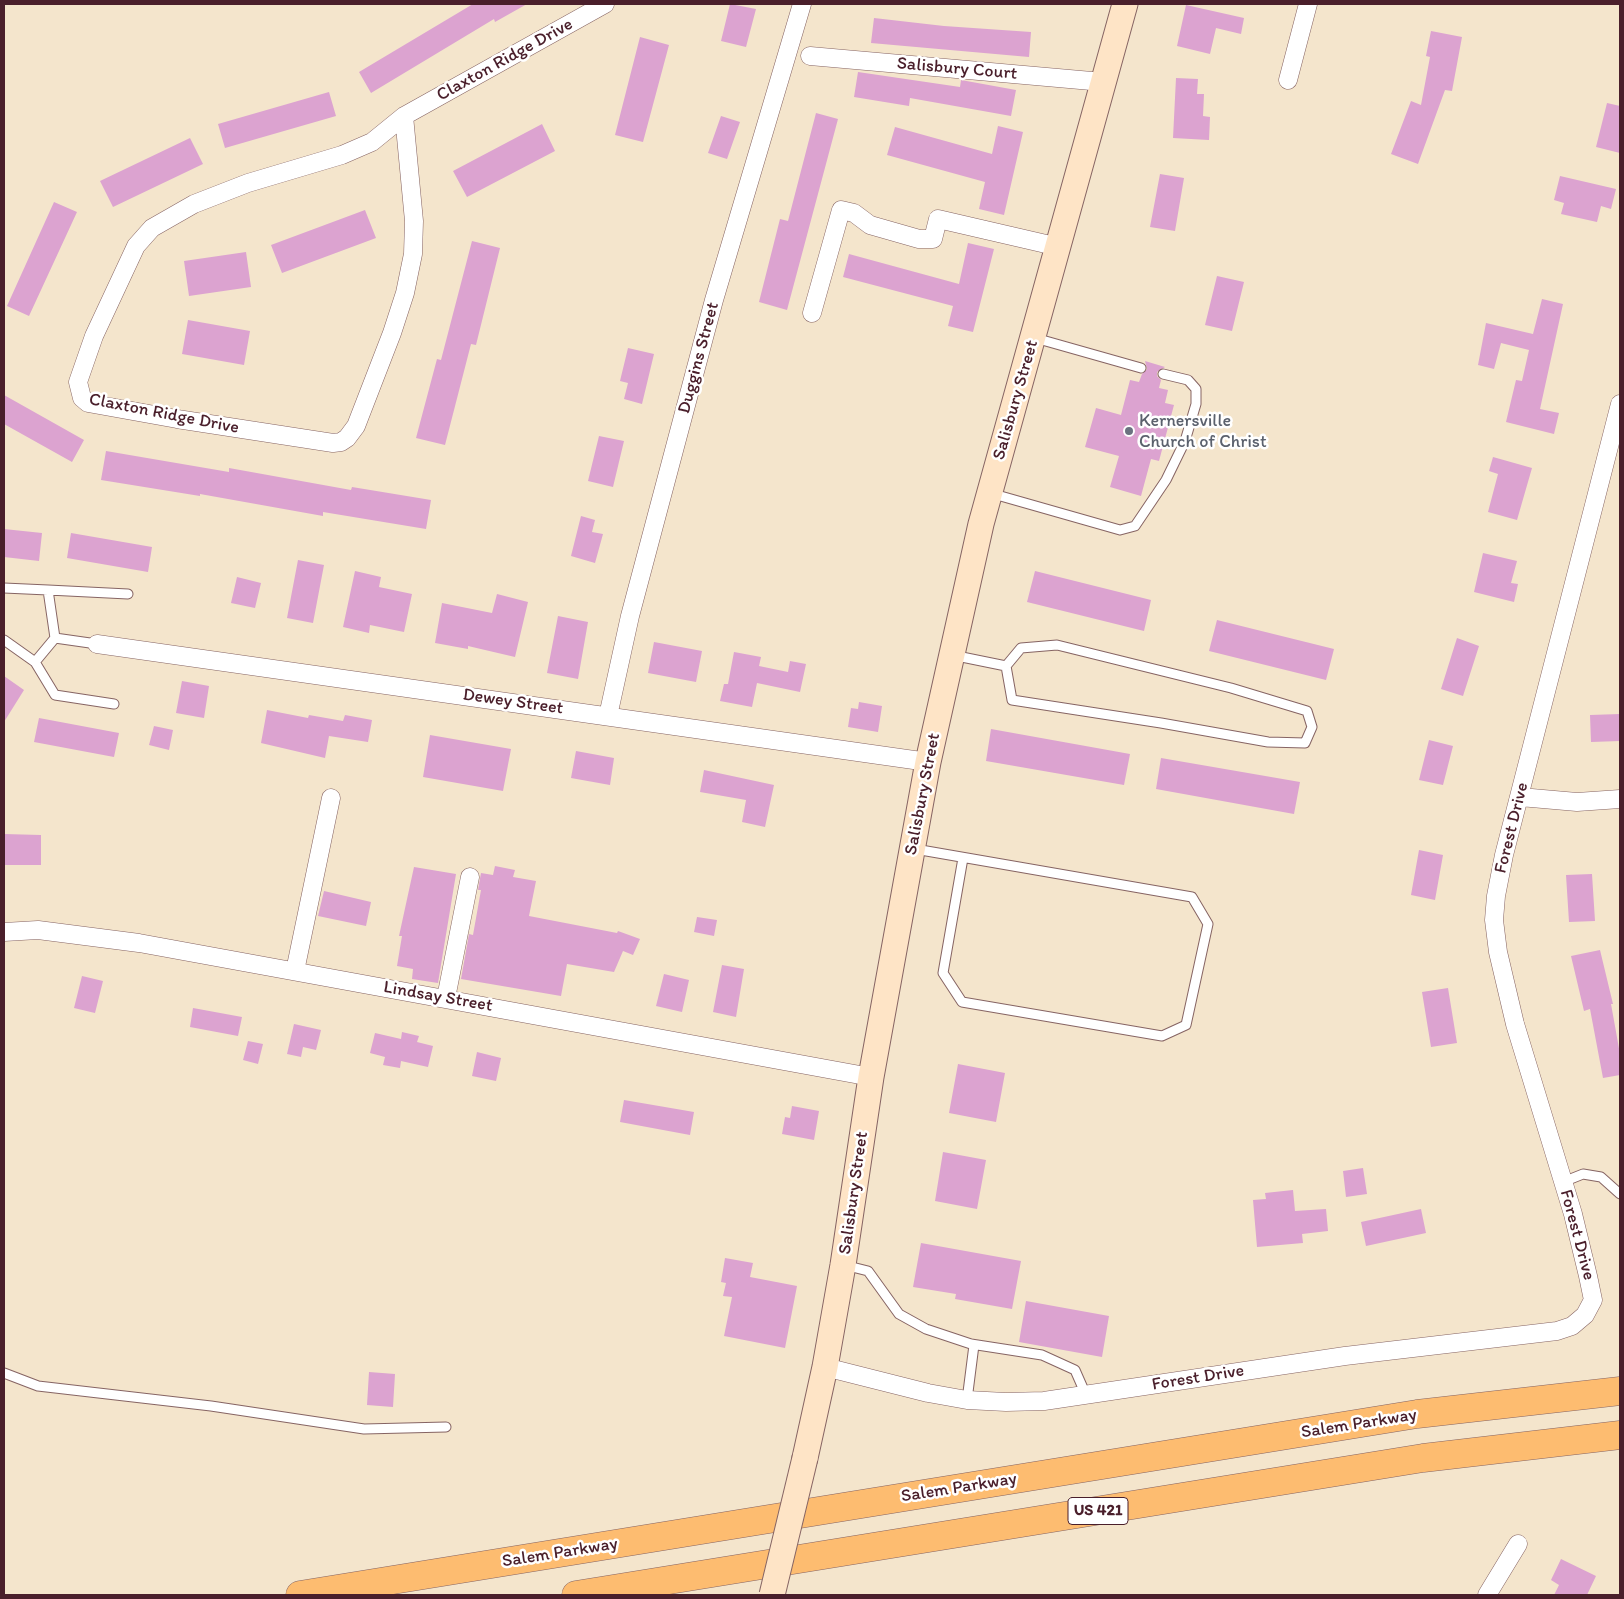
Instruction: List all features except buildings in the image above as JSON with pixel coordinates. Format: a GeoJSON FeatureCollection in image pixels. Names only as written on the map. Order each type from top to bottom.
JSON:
{"type":"FeatureCollection","features":[{"type":"Feature","properties":{"kind":"highway","name":"Salem Parkway"},"geometry":{"type":"LineString","coordinates":[[300,1595],[1417,1414],[1620,1391]]}},
{"type":"Feature","properties":{"kind":"highway","name":"US 421"},"geometry":{"type":"LineString","coordinates":[[576,1595],[1423,1458],[1620,1435]]}},
{"type":"Feature","properties":{"kind":"main road","name":"Salisbury Street"},"geometry":{"type":"LineString","coordinates":[[772,1595],[825,1367],[843,1265],[871,1076],[928,762],[990,493],[1125,4]]}},
{"type":"Feature","properties":{"kind":"street","name":"Claxton Ridge Drive"},"geometry":{"type":"LineString","coordinates":[[404,116],[414,221],[413,254],[405,293],[392,333],[359,419],[347,438],[341,442],[333,443],[177,419],[88,403],[82,398],[78,382],[94,336],[136,246],[152,228],[194,204],[248,183],[342,155],[372,142],[404,116],[605,4]]}},
{"type":"Feature","properties":{"kind":"street","name":"Duggins Street"},"geometry":{"type":"LineString","coordinates":[[608,716],[630,616],[714,300],[802,4]]}},
{"type":"Feature","properties":{"kind":"street"},"geometry":{"type":"LineString","coordinates":[[1288,80],[1308,4]]}},
{"type":"Feature","properties":{"kind":"street","name":"Salisbury Court"},"geometry":{"type":"LineString","coordinates":[[810,56],[1104,82]]}},
{"type":"Feature","properties":{"kind":"street"},"geometry":{"type":"LineString","coordinates":[[812,313],[841,210],[854,214],[870,225],[919,240],[933,239],[938,220],[1059,247]]}},
{"type":"Feature","properties":{"kind":"street","name":"Forest Drive"},"geometry":{"type":"LineString","coordinates":[[825,1367],[928,1393],[967,1400],[1034,1401],[1086,1395],[1345,1356],[1557,1332],[1572,1326],[1585,1315],[1593,1300],[1563,1182],[1515,1024],[1498,952],[1494,920],[1496,896],[1520,797],[1620,404]]}},
{"type":"Feature","properties":{"kind":"street","name":"Dewey Street"},"geometry":{"type":"LineString","coordinates":[[97,644],[928,762]]}},
{"type":"Feature","properties":{"kind":"street"},"geometry":{"type":"LineString","coordinates":[[1520,797],[1577,802],[1620,800]]}},
{"type":"Feature","properties":{"kind":"street"},"geometry":{"type":"LineString","coordinates":[[295,971],[331,798]]}},
{"type":"Feature","properties":{"kind":"street"},"geometry":{"type":"LineString","coordinates":[[446,998],[470,877]]}},
{"type":"Feature","properties":{"kind":"street","name":"Lindsay Street"},"geometry":{"type":"LineString","coordinates":[[4,932],[38,930],[138,943],[871,1076]]}},
{"type":"Feature","properties":{"kind":"street"},"geometry":{"type":"LineString","coordinates":[[1487,1595],[1518,1544]]}},
{"type":"Feature","properties":{"kind":"lane"},"geometry":{"type":"LineString","coordinates":[[1033,338],[1141,368]]}},
{"type":"Feature","properties":{"kind":"lane"},"geometry":{"type":"LineString","coordinates":[[990,493],[1120,530],[1135,526],[1166,480],[1186,441],[1196,404],[1196,389],[1188,380],[1163,374]]}},
{"type":"Feature","properties":{"kind":"lane"},"geometry":{"type":"LineString","coordinates":[[4,588],[128,594]]}},
{"type":"Feature","properties":{"kind":"lane"},"geometry":{"type":"LineString","coordinates":[[48,590],[56,638]]}},
{"type":"Feature","properties":{"kind":"lane"},"geometry":{"type":"LineString","coordinates":[[56,638],[97,644]]}},
{"type":"Feature","properties":{"kind":"lane"},"geometry":{"type":"LineString","coordinates":[[35,662],[56,638]]}},
{"type":"Feature","properties":{"kind":"lane"},"geometry":{"type":"LineString","coordinates":[[4,640],[35,662],[55,695],[114,704]]}},
{"type":"Feature","properties":{"kind":"lane"},"geometry":{"type":"LineString","coordinates":[[1057,645],[1172,675],[1231,688],[1307,711],[1312,727],[1305,743],[1268,742],[1012,700],[1006,666],[1021,648],[1057,645]]}},
{"type":"Feature","properties":{"kind":"lane"},"geometry":{"type":"LineString","coordinates":[[952,655],[1006,666]]}},
{"type":"Feature","properties":{"kind":"lane"},"geometry":{"type":"LineString","coordinates":[[912,848],[1192,897],[1208,924],[1186,1025],[1162,1036],[962,1002],[943,973],[963,858]]}},
{"type":"Feature","properties":{"kind":"lane"},"geometry":{"type":"LineString","coordinates":[[1563,1182],[1583,1174],[1601,1177],[1620,1194]]}},
{"type":"Feature","properties":{"kind":"lane"},"geometry":{"type":"LineString","coordinates":[[843,1265],[868,1271],[900,1314],[926,1330],[974,1345],[1042,1355],[1075,1370],[1086,1395]]}},
{"type":"Feature","properties":{"kind":"lane"},"geometry":{"type":"LineString","coordinates":[[967,1400],[974,1345]]}},
{"type":"Feature","properties":{"kind":"lane"},"geometry":{"type":"LineString","coordinates":[[4,1373],[38,1386],[211,1406],[364,1429],[446,1427]]}},
{"type":"Feature","properties":{"kind":"place","name":"Kernersville Church of Christ"},"geometry":{"type":"Point","coordinates":[1129,431]}}]}
